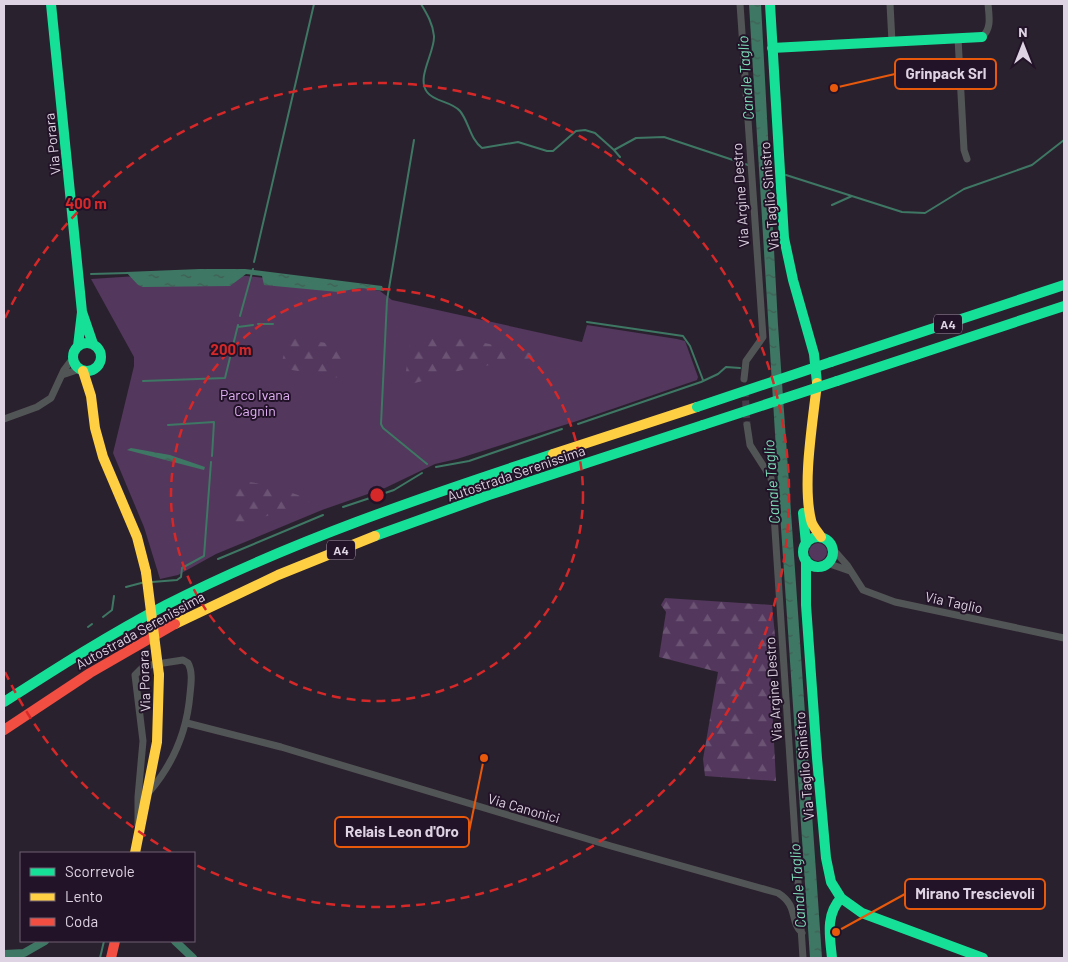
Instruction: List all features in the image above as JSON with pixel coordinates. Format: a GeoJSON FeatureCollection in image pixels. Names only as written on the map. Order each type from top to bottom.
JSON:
{"type":"FeatureCollection","features":[{"type":"Feature","properties":{"kind":"main road","name":"Via Porara"},"geometry":{"type":"LineString","coordinates":[[51,4],[82,312],[78,346],[73,358],[82,370],[92,396]]}},
{"type":"Feature","properties":{"kind":"main road","name":"Via Taglio Sinistro"},"geometry":{"type":"LineString","coordinates":[[770,4],[784,238],[793,280],[814,354],[817,380],[809,472],[810,518],[821,537]]}},
{"type":"Feature","properties":{"kind":"main road"},"geometry":{"type":"LineString","coordinates":[[772,48],[982,37]]}},
{"type":"Feature","properties":{"kind":"main road","name":"Autostrada Serenissima"},"geometry":{"type":"LineString","coordinates":[[4,702],[60,664],[142,617],[252,563],[307,540],[411,502],[1064,285]]}},
{"type":"Feature","properties":{"kind":"main road","name":"Autostrada Serenissima"},"geometry":{"type":"LineString","coordinates":[[4,730],[68,686],[145,640],[275,577],[369,539],[496,493],[1064,306]]}},
{"type":"Feature","properties":{"kind":"main road","name":"Via Porara"},"geometry":{"type":"LineString","coordinates":[[82,312],[93,344],[99,348],[102,358],[95,369],[92,396],[95,428],[103,457],[137,537],[146,572],[159,675],[160,714],[148,794],[135,852]]}},
{"type":"Feature","properties":{"kind":"main road"},"geometry":{"type":"LineString","coordinates":[[78,346],[86,343],[93,344]]}},
{"type":"Feature","properties":{"kind":"main road"},"geometry":{"type":"LineString","coordinates":[[82,370],[95,369]]}},
{"type":"Feature","properties":{"kind":"main road","name":"Via Taglio Sinistro"},"geometry":{"type":"LineString","coordinates":[[806,544],[803,501],[809,472]]}},
{"type":"Feature","properties":{"kind":"main road"},"geometry":{"type":"LineString","coordinates":[[806,593],[824,564],[832,555],[832,548],[827,540],[821,537],[813,538],[806,544],[803,552],[806,560],[812,565],[824,564]]}},
{"type":"Feature","properties":{"kind":"main road","name":"Via Taglio Sinistro"},"geometry":{"type":"LineString","coordinates":[[806,560],[806,593],[826,858],[831,882],[841,898]]}},
{"type":"Feature","properties":{"kind":"main road"},"geometry":{"type":"LineString","coordinates":[[832,958],[830,914],[834,903],[841,898],[849,906],[879,920],[984,958]]}},
{"type":"Feature","properties":{"kind":"main road"},"geometry":{"type":"LineString","coordinates":[[111,958],[115,942]]}},
{"type":"Feature","properties":{"kind":"street","name":"Via Argine Destro"},"geometry":{"type":"LineString","coordinates":[[740,4],[763,337],[746,360],[744,379]]}},
{"type":"Feature","properties":{"kind":"street"},"geometry":{"type":"LineString","coordinates":[[890,4],[892,42]]}},
{"type":"Feature","properties":{"kind":"street"},"geometry":{"type":"LineString","coordinates":[[982,37],[988,32],[990,23],[988,4]]}},
{"type":"Feature","properties":{"kind":"street"},"geometry":{"type":"LineString","coordinates":[[958,38],[964,150],[967,159]]}},
{"type":"Feature","properties":{"kind":"street"},"geometry":{"type":"LineString","coordinates":[[4,419],[46,403],[56,392],[62,376],[73,358]]}},
{"type":"Feature","properties":{"kind":"street"},"geometry":{"type":"LineString","coordinates":[[62,376],[82,370]]}},
{"type":"Feature","properties":{"kind":"street","name":"Via Argine Destro"},"geometry":{"type":"LineString","coordinates":[[747,425],[750,445],[771,478],[772,484],[803,958]]}},
{"type":"Feature","properties":{"kind":"street","name":"Via Taglio"},"geometry":{"type":"LineString","coordinates":[[832,548],[863,590],[876,596],[1064,638]]}},
{"type":"Feature","properties":{"kind":"street"},"geometry":{"type":"LineString","coordinates":[[824,564],[850,571]]}},
{"type":"Feature","properties":{"kind":"street"},"geometry":{"type":"LineString","coordinates":[[137,842],[138,797],[144,741],[135,681],[137,670],[144,666],[179,660],[188,663],[192,675],[187,723],[166,771],[148,794]]}},
{"type":"Feature","properties":{"kind":"street","name":"Via Canonici"},"geometry":{"type":"LineString","coordinates":[[187,723],[281,747],[602,844],[778,893],[791,903],[798,930],[802,933]]}},
{"type":"Feature","properties":{"kind":"green space","name":"Parco Ivana Cagnin"},"geometry":{"type":"Polygon","coordinates":[[[137,276],[247,276],[370,289],[380,291],[392,300],[582,342],[587,325],[677,339],[685,341],[698,377],[697,380],[577,421],[457,459],[435,464],[385,488],[322,510],[216,554],[178,575],[160,579],[144,527],[113,453],[134,366],[134,357],[91,279],[137,276]]]}},
{"type":"Feature","properties":{"kind":"green space"},"geometry":{"type":"Polygon","coordinates":[[[411,335],[466,339],[544,356],[466,369],[404,386],[411,335]]]}},
{"type":"Feature","properties":{"kind":"green space"},"geometry":{"type":"Polygon","coordinates":[[[289,337],[345,346],[340,378],[280,368],[289,337]]]}},
{"type":"Feature","properties":{"kind":"green space"},"geometry":{"type":"Polygon","coordinates":[[[243,481],[268,485],[313,500],[235,527],[233,491],[243,481]]]}},
{"type":"Feature","properties":{"kind":"green space"},"geometry":{"type":"Polygon","coordinates":[[[818,543],[824,546],[827,552],[824,558],[818,561],[812,558],[809,552],[812,546],[818,543]]]}},
{"type":"Feature","properties":{"kind":"green space"},"geometry":{"type":"Polygon","coordinates":[[[665,598],[772,605],[777,656],[771,657],[770,665],[776,781],[705,776],[703,759],[718,672],[659,657],[666,612],[661,605],[665,598]]]}},
{"type":"Feature","properties":{"kind":"water"},"geometry":{"type":"Polygon","coordinates":[[[749,4],[761,4],[778,325],[822,958],[810,958],[778,483],[749,4]]]}},
{"type":"Feature","properties":{"kind":"water"},"geometry":{"type":"Polygon","coordinates":[[[245,269],[382,286],[384,291],[360,288],[338,292],[264,285],[262,276],[246,274],[230,286],[143,287],[138,285],[126,272],[245,269]]]}},
{"type":"Feature","properties":{"kind":"water"},"geometry":{"type":"Polygon","coordinates":[[[131,448],[170,455],[205,467],[204,470],[127,450],[131,448]]]}},
{"type":"Feature","properties":{"kind":"waterway"},"geometry":{"type":"LineString","coordinates":[[254,262],[314,4]]}},
{"type":"Feature","properties":{"kind":"waterway"},"geometry":{"type":"LineString","coordinates":[[421,4],[431,23],[434,36],[425,72],[424,86],[430,95],[452,105],[460,111],[472,135],[482,148],[518,142],[553,151],[576,131],[585,130],[595,133],[614,150],[636,138],[664,137],[748,165]]}},
{"type":"Feature","properties":{"kind":"waterway"},"geometry":{"type":"LineString","coordinates":[[414,140],[387,300],[381,424],[383,428],[427,464]]}},
{"type":"Feature","properties":{"kind":"waterway"},"geometry":{"type":"LineString","coordinates":[[786,175],[902,212],[925,213],[964,189],[1032,165],[1064,140]]}},
{"type":"Feature","properties":{"kind":"waterway"},"geometry":{"type":"LineString","coordinates":[[614,150],[620,157]]}},
{"type":"Feature","properties":{"kind":"waterway"},"geometry":{"type":"LineString","coordinates":[[832,205],[852,196]]}},
{"type":"Feature","properties":{"kind":"waterway"},"geometry":{"type":"LineString","coordinates":[[240,316],[253,269]]}},
{"type":"Feature","properties":{"kind":"waterway"},"geometry":{"type":"LineString","coordinates":[[91,274],[128,273]]}},
{"type":"Feature","properties":{"kind":"waterway"},"geometry":{"type":"LineString","coordinates":[[587,322],[683,336],[690,346],[703,380]]}},
{"type":"Feature","properties":{"kind":"waterway"},"geometry":{"type":"LineString","coordinates":[[258,324],[273,324]]}},
{"type":"Feature","properties":{"kind":"waterway"},"geometry":{"type":"LineString","coordinates":[[143,381],[225,378],[238,325]]}},
{"type":"Feature","properties":{"kind":"waterway"},"geometry":{"type":"LineString","coordinates":[[238,327],[253,325]]}},
{"type":"Feature","properties":{"kind":"waterway"},"geometry":{"type":"LineString","coordinates":[[578,424],[701,382],[718,374],[726,367],[740,368]]}},
{"type":"Feature","properties":{"kind":"waterway"},"geometry":{"type":"LineString","coordinates":[[168,425],[214,422],[212,456]]}},
{"type":"Feature","properties":{"kind":"waterway"},"geometry":{"type":"LineString","coordinates":[[436,467],[469,461],[562,429]]}},
{"type":"Feature","properties":{"kind":"waterway"},"geometry":{"type":"LineString","coordinates":[[152,582],[177,580],[181,577],[182,568],[204,556],[211,462]]}},
{"type":"Feature","properties":{"kind":"waterway"},"geometry":{"type":"LineString","coordinates":[[343,507],[394,490],[422,473]]}},
{"type":"Feature","properties":{"kind":"waterway"},"geometry":{"type":"LineString","coordinates":[[218,559],[323,515]]}},
{"type":"Feature","properties":{"kind":"waterway"},"geometry":{"type":"LineString","coordinates":[[126,587],[145,582]]}},
{"type":"Feature","properties":{"kind":"waterway"},"geometry":{"type":"LineString","coordinates":[[103,617],[112,610],[114,596]]}},
{"type":"Feature","properties":{"kind":"waterway"},"geometry":{"type":"LineString","coordinates":[[88,627],[92,624]]}},
{"type":"Feature","properties":{"kind":"waterway"},"geometry":{"type":"LineString","coordinates":[[4,954],[24,953],[43,942]]}},
{"type":"Feature","properties":{"kind":"waterway"},"geometry":{"type":"LineString","coordinates":[[100,958],[104,942]]}},
{"type":"Feature","properties":{"kind":"waterway"},"geometry":{"type":"LineString","coordinates":[[176,942],[193,958]]}},
{"type":"Feature","properties":{"kind":"tunnel"},"geometry":{"type":"LineString","coordinates":[[745,390],[747,425]]}},
{"type":"Feature","properties":{"kind":"traffic: fast"},"geometry":{"type":"LineString","coordinates":[[51,4],[82,312],[78,346]]}},
{"type":"Feature","properties":{"kind":"traffic: fast"},"geometry":{"type":"LineString","coordinates":[[770,4],[784,238],[793,280],[814,354],[817,383]]}},
{"type":"Feature","properties":{"kind":"traffic: fast"},"geometry":{"type":"LineString","coordinates":[[772,48],[982,37]]}},
{"type":"Feature","properties":{"kind":"traffic: fast"},"geometry":{"type":"LineString","coordinates":[[831,362],[1064,285]]}},
{"type":"Feature","properties":{"kind":"traffic: fast"},"geometry":{"type":"LineString","coordinates":[[837,381],[1064,306]]}},
{"type":"Feature","properties":{"kind":"traffic: fast"},"geometry":{"type":"LineString","coordinates":[[82,312],[93,344]]}},
{"type":"Feature","properties":{"kind":"traffic: fast"},"geometry":{"type":"LineString","coordinates":[[87,343],[97,347],[101,357],[97,367],[87,371],[77,367],[73,357],[77,347],[87,343]]}},
{"type":"Feature","properties":{"kind":"traffic: fast"},"geometry":{"type":"LineString","coordinates":[[697,407],[831,362]]}},
{"type":"Feature","properties":{"kind":"traffic: fast"},"geometry":{"type":"LineString","coordinates":[[703,425],[837,381]]}},
{"type":"Feature","properties":{"kind":"traffic: fast"},"geometry":{"type":"LineString","coordinates":[[375,536],[489,495],[703,425]]}},
{"type":"Feature","properties":{"kind":"traffic: fast"},"geometry":{"type":"LineString","coordinates":[[4,702],[125,628],[213,582],[356,522],[553,454]]}},
{"type":"Feature","properties":{"kind":"traffic: fast"},"geometry":{"type":"LineString","coordinates":[[803,513],[806,544]]}},
{"type":"Feature","properties":{"kind":"traffic: fast"},"geometry":{"type":"LineString","coordinates":[[818,537],[828,542],[833,552],[828,562],[818,567],[808,562],[803,552],[808,542],[818,537]]}},
{"type":"Feature","properties":{"kind":"traffic: fast"},"geometry":{"type":"LineString","coordinates":[[806,560],[806,605],[817,758],[826,858],[831,882],[841,898],[862,913],[983,958]]}},
{"type":"Feature","properties":{"kind":"traffic: fast"},"geometry":{"type":"LineString","coordinates":[[832,958],[831,919],[836,905],[841,898]]}},
{"type":"Feature","properties":{"kind":"traffic: slow"},"geometry":{"type":"LineString","coordinates":[[83,371],[91,396],[95,428],[103,457],[137,537],[146,572]]}},
{"type":"Feature","properties":{"kind":"traffic: slow"},"geometry":{"type":"LineString","coordinates":[[817,383],[809,452],[808,488],[812,522],[821,537]]}},
{"type":"Feature","properties":{"kind":"traffic: slow"},"geometry":{"type":"LineString","coordinates":[[553,454],[697,407]]}},
{"type":"Feature","properties":{"kind":"traffic: slow"},"geometry":{"type":"LineString","coordinates":[[175,624],[278,575],[375,536]]}},
{"type":"Feature","properties":{"kind":"traffic: slow"},"geometry":{"type":"LineString","coordinates":[[146,572],[159,675]]}},
{"type":"Feature","properties":{"kind":"traffic: slow"},"geometry":{"type":"LineString","coordinates":[[135,852],[157,742],[159,675]]}},
{"type":"Feature","properties":{"kind":"traffic: jam"},"geometry":{"type":"LineString","coordinates":[[4,730],[90,673],[175,624]]}},
{"type":"Feature","properties":{"kind":"traffic: jam"},"geometry":{"type":"LineString","coordinates":[[111,958],[115,942]]}},
{"type":"Feature","properties":{"kind":"place","name":"Grinpack Srl"},"geometry":{"type":"Point","coordinates":[834,88]}},
{"type":"Feature","properties":{"kind":"place","name":"Relais Leon d'Oro"},"geometry":{"type":"Point","coordinates":[484,758]}},
{"type":"Feature","properties":{"kind":"place","name":"Mirano Trescievoli"},"geometry":{"type":"Point","coordinates":[836,932]}},
{"type":"Feature","properties":{"kind":"water label","name":"Canale Taglio"},"geometry":{"type":"Point","coordinates":[745,78]}},
{"type":"Feature","properties":{"kind":"water label","name":"Canale Taglio"},"geometry":{"type":"Point","coordinates":[771,482]}},
{"type":"Feature","properties":{"kind":"water label","name":"Canale Taglio"},"geometry":{"type":"Point","coordinates":[797,886]}}]}
